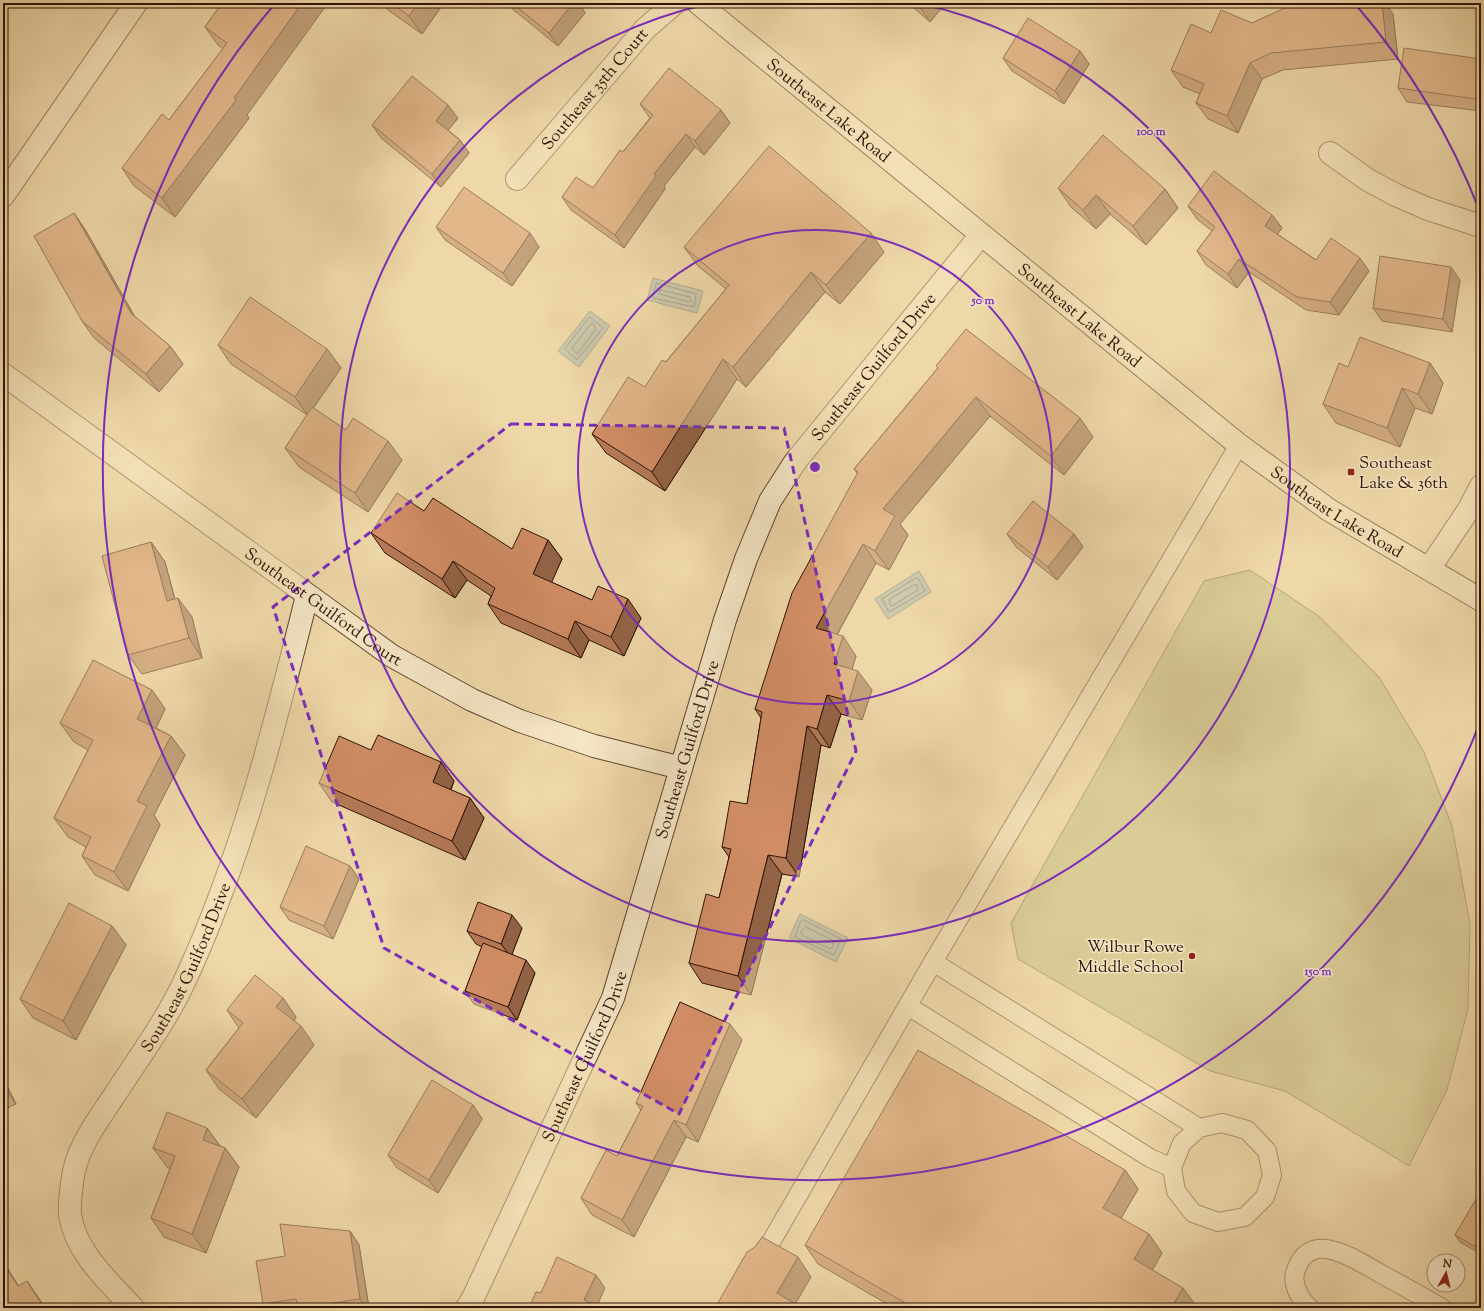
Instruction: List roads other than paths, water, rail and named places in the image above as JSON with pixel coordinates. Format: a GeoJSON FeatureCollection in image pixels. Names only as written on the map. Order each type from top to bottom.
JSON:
{"type":"FeatureCollection","features":[{"type":"Feature","properties":{"kind":"street"},"geometry":{"type":"LineString","coordinates":[[3,196],[136,3]]}},
{"type":"Feature","properties":{"kind":"street","name":"Southeast 35th Court"},"geometry":{"type":"LineString","coordinates":[[517,179],[645,29],[675,3]]}},
{"type":"Feature","properties":{"kind":"street","name":"Southeast Lake Road"},"geometry":{"type":"LineString","coordinates":[[698,3],[1239,445],[1330,510],[1481,600]]}},
{"type":"Feature","properties":{"kind":"street"},"geometry":{"type":"LineString","coordinates":[[1330,153],[1368,180],[1396,195],[1428,210],[1481,226]]}},
{"type":"Feature","properties":{"kind":"street","name":"Southeast Guilford Drive"},"geometry":{"type":"LineString","coordinates":[[467,1308],[613,998],[725,620],[746,559],[770,501],[795,462],[981,235]]}},
{"type":"Feature","properties":{"kind":"street","name":"Southeast Guilford Court"},"geometry":{"type":"LineString","coordinates":[[3,374],[392,656],[472,700],[520,721],[594,746],[681,768]]}},
{"type":"Feature","properties":{"kind":"street"},"geometry":{"type":"LineString","coordinates":[[1429,569],[1469,509],[1481,486]]}},
{"type":"Feature","properties":{"kind":"street","name":"Southeast Guilford Drive"},"geometry":{"type":"LineString","coordinates":[[133,1308],[97,1269],[77,1240],[70,1214],[72,1181],[83,1142],[163,1020],[186,979],[213,914],[244,825],[283,693],[308,596]]}},
{"type":"Feature","properties":{"kind":"lane"},"geometry":{"type":"LineString","coordinates":[[760,1261],[933,962],[1239,445]]}},
{"type":"Feature","properties":{"kind":"lane"},"geometry":{"type":"LineString","coordinates":[[933,962],[1199,1128]]}},
{"type":"Feature","properties":{"kind":"lane"},"geometry":{"type":"LineString","coordinates":[[908,1006],[1150,1158],[1172,1168]]}},
{"type":"Feature","properties":{"kind":"lane"},"geometry":{"type":"LineString","coordinates":[[1222,1123],[1247,1130],[1267,1151],[1272,1175],[1266,1197],[1245,1217],[1218,1222],[1193,1213],[1176,1191],[1172,1168],[1182,1143],[1199,1128],[1222,1123]]}},
{"type":"Feature","properties":{"kind":"lane"},"geometry":{"type":"LineString","coordinates":[[1310,1308],[1298,1292],[1294,1276],[1299,1262],[1310,1252],[1324,1248],[1344,1252],[1442,1308]]}},
{"type":"Feature","properties":{"kind":"water"},"geometry":{"type":"Polygon","coordinates":[[[653,278],[703,291],[697,313],[647,300],[653,278]]]}},
{"type":"Feature","properties":{"kind":"water"},"geometry":{"type":"Polygon","coordinates":[[[590,311],[610,326],[579,367],[558,351],[590,311]]]}},
{"type":"Feature","properties":{"kind":"water"},"geometry":{"type":"Polygon","coordinates":[[[919,571],[931,592],[888,619],[875,599],[919,571]]]}},
{"type":"Feature","properties":{"kind":"water"},"geometry":{"type":"Polygon","coordinates":[[[800,914],[848,938],[836,962],[789,938],[800,914]]]}},
{"type":"Feature","properties":{"kind":"place","name":"Southeast Lake & 36th"},"geometry":{"type":"Point","coordinates":[1351,472]}},
{"type":"Feature","properties":{"kind":"place","name":"Wilbur Rowe Middle School"},"geometry":{"type":"Point","coordinates":[1192,956]}}]}
